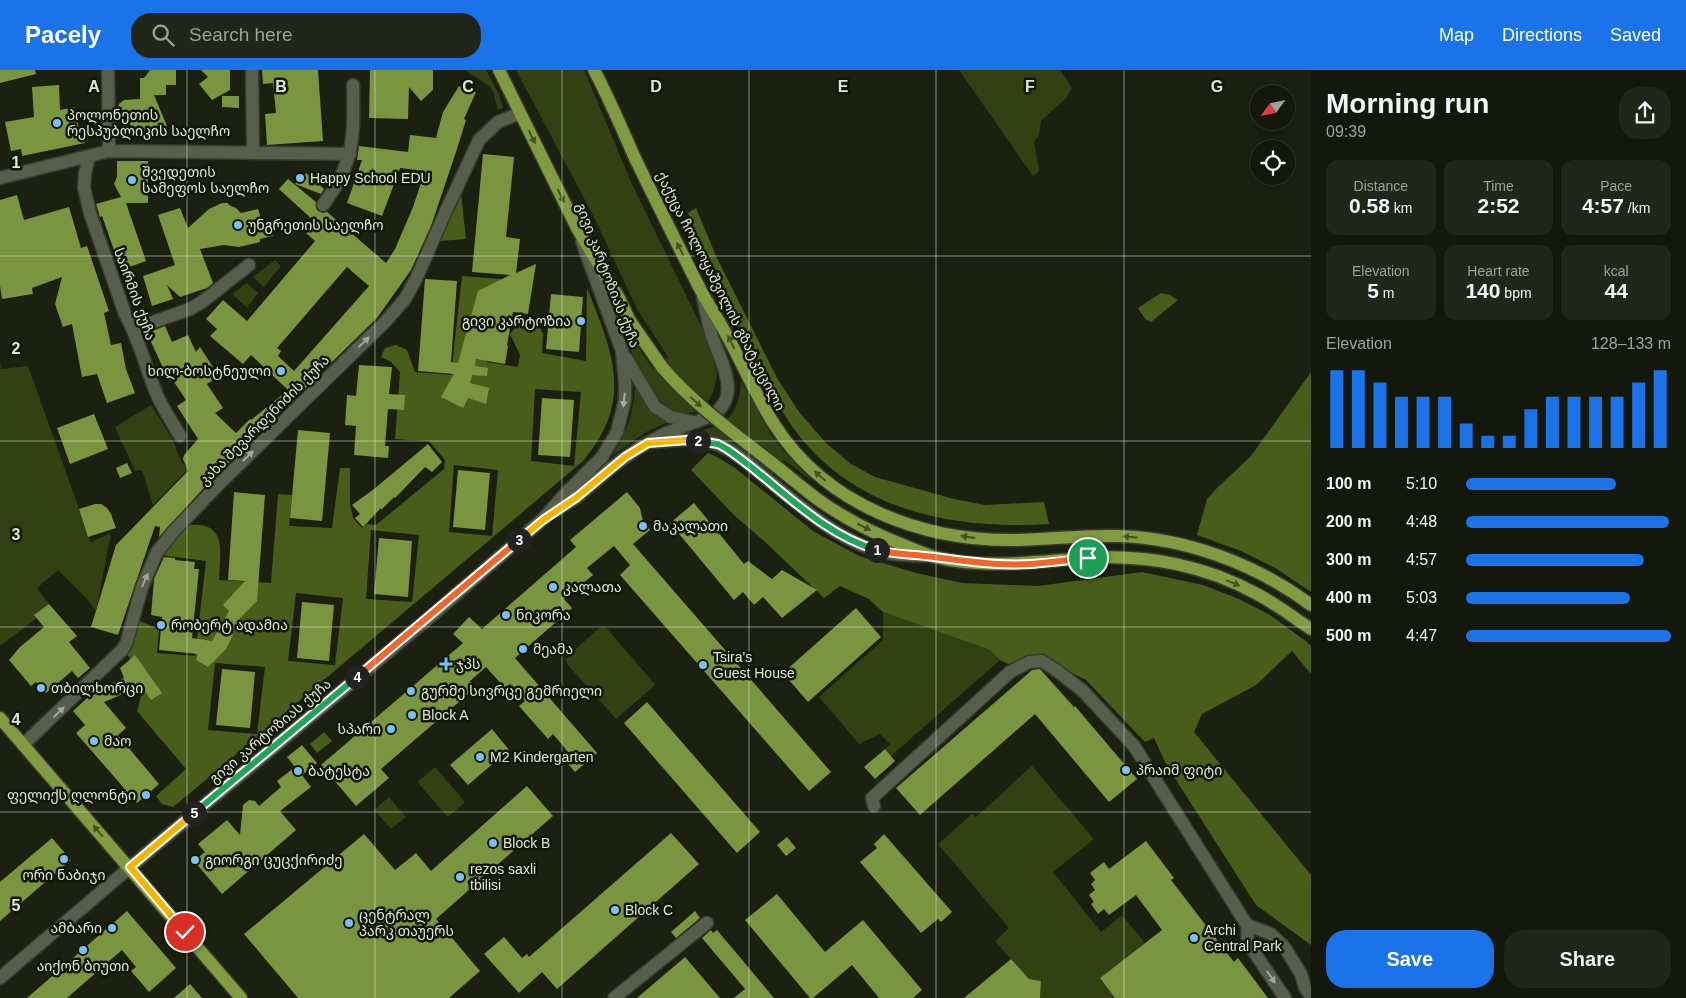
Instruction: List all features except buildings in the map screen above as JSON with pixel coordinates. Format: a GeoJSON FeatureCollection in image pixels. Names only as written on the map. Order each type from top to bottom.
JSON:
{"type":"FeatureCollection","features":[{"type":"Feature","properties":{"kind":"main road","name":"გივი კარტოზიას ქუჩა"},"geometry":{"type":"LineString","coordinates":[[499,70],[578,230]]}},
{"type":"Feature","properties":{"kind":"main road","name":"ქაქუცა ჩოლოყაშვილის გზატკეცილი"},"geometry":{"type":"LineString","coordinates":[[594,70],[702,292],[726,332],[764,409],[786,442],[806,464],[829,484],[871,510],[935,532],[980,539],[1017,540],[1090,535],[1121,536],[1192,547],[1249,568],[1311,605]]}},
{"type":"Feature","properties":{"kind":"main road"},"geometry":{"type":"LineString","coordinates":[[578,230],[619,298],[630,321],[672,379],[701,406],[812,495],[848,519],[885,538],[933,556],[956,561],[1001,564],[1111,557],[1148,558],[1187,566],[1256,593],[1311,629]]}},
{"type":"Feature","properties":{"kind":"main road"},"geometry":{"type":"LineString","coordinates":[[0,718],[241,998]]}},
{"type":"Feature","properties":{"kind":"street"},"geometry":{"type":"LineString","coordinates":[[108,70],[109,151]]}},
{"type":"Feature","properties":{"kind":"street"},"geometry":{"type":"LineString","coordinates":[[252,70],[253,153]]}},
{"type":"Feature","properties":{"kind":"street"},"geometry":{"type":"LineString","coordinates":[[323,205],[347,166],[350,154],[354,125],[353,85]]}},
{"type":"Feature","properties":{"kind":"street","name":"კახა შევარდენიძის ქუჩა"},"geometry":{"type":"LineString","coordinates":[[23,745],[122,650],[128,637],[142,587],[158,552],[173,532],[385,322],[405,299],[416,279],[479,140],[498,122],[520,112]]}},
{"type":"Feature","properties":{"kind":"street"},"geometry":{"type":"LineString","coordinates":[[0,178],[109,151],[350,154]]}},
{"type":"Feature","properties":{"kind":"street","name":"საირმის ქუჩა"},"geometry":{"type":"LineString","coordinates":[[89,157],[84,188],[88,205],[125,314],[133,330],[158,398],[180,436]]}},
{"type":"Feature","properties":{"kind":"street","name":"გივი კარტოზიას ქუჩა"},"geometry":{"type":"LineString","coordinates":[[543,520],[567,492],[602,457],[617,432],[625,400],[622,351],[578,230]]}},
{"type":"Feature","properties":{"kind":"street"},"geometry":{"type":"LineString","coordinates":[[133,330],[190,309],[202,302],[249,265]]}},
{"type":"Feature","properties":{"kind":"street","name":"გივი კარტოზიას ქუჩა"},"geometry":{"type":"LineString","coordinates":[[0,978],[543,520],[577,497],[618,462],[648,443],[714,414],[721,407],[726,397],[728,384],[726,372],[712,336],[702,292]]}},
{"type":"Feature","properties":{"kind":"street"},"geometry":{"type":"LineString","coordinates":[[622,351],[655,407],[671,417],[694,422]]}},
{"type":"Feature","properties":{"kind":"street"},"geometry":{"type":"LineString","coordinates":[[648,443],[687,440],[707,441],[718,444],[736,455],[802,508],[845,536],[867,547],[887,553],[933,556]]}},
{"type":"Feature","properties":{"kind":"street"},"geometry":{"type":"LineString","coordinates":[[874,806],[872,798],[1010,672],[1029,662],[1042,661],[1083,691],[1134,746],[1247,925],[1248,943],[1285,998]]}},
{"type":"Feature","properties":{"kind":"street"},"geometry":{"type":"LineString","coordinates":[[614,998],[706,923]]}},
{"type":"Feature","properties":{"kind":"street"},"geometry":{"type":"LineString","coordinates":[[1247,925],[1271,934],[1285,948],[1301,974],[1305,988],[1311,996]]}},
{"type":"Feature","properties":{"kind":"green space"},"geometry":{"type":"Polygon","coordinates":[[[465,70],[486,70],[498,92],[503,108],[498,110],[493,92],[489,86],[465,70]]]}},
{"type":"Feature","properties":{"kind":"green space"},"geometry":{"type":"Polygon","coordinates":[[[516,70],[584,70],[632,184],[712,352],[716,366],[716,382],[711,397],[701,408],[687,413],[673,412],[662,405],[649,388],[621,326],[623,325],[653,369],[668,357],[637,309],[594,217],[516,70]]]}},
{"type":"Feature","properties":{"kind":"green space"},"geometry":{"type":"Polygon","coordinates":[[[959,70],[1060,70],[1072,88],[1066,98],[1041,121],[1039,135],[1034,142],[1039,171],[1033,176],[959,70]]]}},
{"type":"Feature","properties":{"kind":"green space"},"geometry":{"type":"Polygon","coordinates":[[[461,193],[466,239],[440,241],[461,193]]]}},
{"type":"Feature","properties":{"kind":"green space"},"geometry":{"type":"Polygon","coordinates":[[[696,208],[717,258],[777,378],[799,412],[826,443],[851,464],[875,477],[954,499],[985,505],[1044,502],[1049,524],[979,523],[944,519],[911,510],[879,498],[849,481],[821,460],[797,433],[768,385],[717,281],[688,213],[696,208]]]}},
{"type":"Feature","properties":{"kind":"green space"},"geometry":{"type":"Polygon","coordinates":[[[275,260],[281,266],[264,287],[253,277],[275,260]]]}},
{"type":"Feature","properties":{"kind":"green space"},"geometry":{"type":"Polygon","coordinates":[[[462,276],[501,279],[487,362],[518,367],[520,355],[510,334],[519,323],[538,324],[543,334],[542,353],[586,361],[587,288],[611,355],[614,397],[609,418],[599,439],[583,461],[189,794],[173,807],[162,804],[156,796],[186,769],[137,711],[147,675],[127,655],[138,620],[159,630],[157,653],[195,656],[206,561],[161,555],[188,525],[201,525],[210,528],[216,533],[219,541],[219,580],[271,583],[278,494],[292,495],[289,526],[332,528],[340,468],[350,468],[350,504],[353,518],[362,528],[367,524],[376,525],[444,469],[445,460],[429,441],[395,439],[400,372],[391,362],[381,357],[385,348],[396,345],[407,350],[415,372],[451,375],[462,276]],[[535,389],[531,461],[574,466],[581,392],[535,389]],[[454,465],[449,532],[492,536],[498,470],[454,465]],[[371,530],[366,599],[412,602],[419,535],[371,530]],[[296,593],[288,661],[335,665],[343,598],[296,593]],[[215,663],[208,730],[257,734],[265,667],[215,663]]]}},
{"type":"Feature","properties":{"kind":"green space"},"geometry":{"type":"Polygon","coordinates":[[[247,283],[258,293],[247,308],[232,294],[247,283]]]}},
{"type":"Feature","properties":{"kind":"green space"},"geometry":{"type":"Polygon","coordinates":[[[1161,293],[1170,295],[1178,300],[1151,322],[1145,319],[1138,308],[1161,293]]]}},
{"type":"Feature","properties":{"kind":"green space"},"geometry":{"type":"Polygon","coordinates":[[[0,360],[1,369],[28,366],[91,542],[111,533],[96,611],[87,599],[58,570],[37,588],[49,604],[35,615],[37,618],[0,646],[0,360]]]}},
{"type":"Feature","properties":{"kind":"green space"},"geometry":{"type":"Polygon","coordinates":[[[1311,372],[1311,592],[1277,569],[1241,551],[1197,535],[1207,499],[1251,456],[1311,372]]]}},
{"type":"Feature","properties":{"kind":"green space"},"geometry":{"type":"Polygon","coordinates":[[[741,381],[772,436],[811,480],[784,460],[772,475],[728,442],[708,435],[688,433],[711,428],[727,419],[737,405],[741,381]]]}},
{"type":"Feature","properties":{"kind":"green space"},"geometry":{"type":"Polygon","coordinates":[[[635,387],[649,407],[668,422],[646,432],[612,456],[622,439],[628,423],[633,406],[635,387]]]}},
{"type":"Feature","properties":{"kind":"green space"},"geometry":{"type":"Polygon","coordinates":[[[151,405],[173,440],[181,461],[188,469],[153,505],[142,470],[135,471],[115,427],[151,405]]]}},
{"type":"Feature","properties":{"kind":"green space"},"geometry":{"type":"Polygon","coordinates":[[[708,453],[735,468],[813,531],[859,556],[916,573],[962,583],[1038,586],[1142,572],[1203,585],[1239,599],[1270,615],[1307,642],[1311,646],[1311,674],[1292,651],[1256,685],[1202,714],[1194,732],[1311,875],[1311,945],[1256,905],[1167,766],[1154,738],[1145,742],[1086,680],[1060,667],[1041,654],[1012,666],[1000,660],[990,650],[883,612],[869,599],[840,586],[824,598],[735,516],[691,470],[708,453]]]}},
{"type":"Feature","properties":{"kind":"green space"},"geometry":{"type":"Polygon","coordinates":[[[883,612],[990,650],[1000,660],[891,756],[885,749],[890,744],[880,734],[859,744],[819,697],[883,640],[883,612]]]}},
{"type":"Feature","properties":{"kind":"green space"},"geometry":{"type":"Polygon","coordinates":[[[602,627],[607,629],[654,683],[654,686],[616,719],[567,664],[566,659],[602,627]]]}},
{"type":"Feature","properties":{"kind":"green space"},"geometry":{"type":"Polygon","coordinates":[[[324,732],[332,741],[317,753],[310,744],[324,732]]]}},
{"type":"Feature","properties":{"kind":"green space"},"geometry":{"type":"Polygon","coordinates":[[[1032,766],[1094,839],[1053,872],[1101,932],[1122,915],[1145,943],[1100,978],[1115,998],[1040,998],[1041,981],[1029,979],[995,941],[1009,928],[938,844],[972,814],[976,817],[1032,766]]]}},
{"type":"Feature","properties":{"kind":"green space"},"geometry":{"type":"Polygon","coordinates":[[[435,767],[465,802],[448,817],[417,782],[435,767]]]}},
{"type":"Feature","properties":{"kind":"green space"},"geometry":{"type":"Polygon","coordinates":[[[389,797],[406,817],[391,829],[374,810],[389,797]]]}},
{"type":"Feature","properties":{"kind":"place","name":"პოლონეთის რესპუბლიკის საელჩო"},"geometry":{"type":"Point","coordinates":[57,123]}},
{"type":"Feature","properties":{"kind":"place","name":"Happy School EDU"},"geometry":{"type":"Point","coordinates":[300,178]}},
{"type":"Feature","properties":{"kind":"place","name":"შვედეთის სამეფოს საელჩო"},"geometry":{"type":"Point","coordinates":[132,180]}},
{"type":"Feature","properties":{"kind":"place","name":"უნგრეთის საელჩო"},"geometry":{"type":"Point","coordinates":[238,225]}},
{"type":"Feature","properties":{"kind":"place","name":"გივი კარტოზია"},"geometry":{"type":"Point","coordinates":[581,321]}},
{"type":"Feature","properties":{"kind":"place","name":"ხილ-ბოსტნეული"},"geometry":{"type":"Point","coordinates":[281,371]}},
{"type":"Feature","properties":{"kind":"place","name":"მაკალათი"},"geometry":{"type":"Point","coordinates":[643,526]}},
{"type":"Feature","properties":{"kind":"place","name":"კალათა"},"geometry":{"type":"Point","coordinates":[553,587]}},
{"type":"Feature","properties":{"kind":"place","name":"ნიკორა"},"geometry":{"type":"Point","coordinates":[506,615]}},
{"type":"Feature","properties":{"kind":"place","name":"რობერტ ადამია"},"geometry":{"type":"Point","coordinates":[161,625]}},
{"type":"Feature","properties":{"kind":"place","name":"მეამა"},"geometry":{"type":"Point","coordinates":[523,649]}},
{"type":"Feature","properties":{"kind":"place","name":"ჯპს"},"geometry":{"type":"Point","coordinates":[446,664]}},
{"type":"Feature","properties":{"kind":"place","name":"Tsira's Guest House"},"geometry":{"type":"Point","coordinates":[703,665]}},
{"type":"Feature","properties":{"kind":"place","name":"თბილხორცი"},"geometry":{"type":"Point","coordinates":[41,688]}},
{"type":"Feature","properties":{"kind":"place","name":"გურმე სივრცე გემრიელი"},"geometry":{"type":"Point","coordinates":[411,691]}},
{"type":"Feature","properties":{"kind":"place","name":"Block A"},"geometry":{"type":"Point","coordinates":[412,715]}},
{"type":"Feature","properties":{"kind":"place","name":"სპარი"},"geometry":{"type":"Point","coordinates":[391,729]}},
{"type":"Feature","properties":{"kind":"place","name":"მაო"},"geometry":{"type":"Point","coordinates":[94,741]}},
{"type":"Feature","properties":{"kind":"place","name":"M2 Kindergarten"},"geometry":{"type":"Point","coordinates":[480,757]}},
{"type":"Feature","properties":{"kind":"place","name":"პრაიმ ფიტი"},"geometry":{"type":"Point","coordinates":[1126,770]}},
{"type":"Feature","properties":{"kind":"place","name":"ბატესტა"},"geometry":{"type":"Point","coordinates":[298,771]}},
{"type":"Feature","properties":{"kind":"place","name":"ფელიქს ღლონტი"},"geometry":{"type":"Point","coordinates":[146,795]}},
{"type":"Feature","properties":{"kind":"place","name":"Block B"},"geometry":{"type":"Point","coordinates":[493,843]}},
{"type":"Feature","properties":{"kind":"place","name":"ორი ნაბიჯი"},"geometry":{"type":"Point","coordinates":[64,859]}},
{"type":"Feature","properties":{"kind":"place","name":"გიორგი ცუცქირიძე"},"geometry":{"type":"Point","coordinates":[195,860]}},
{"type":"Feature","properties":{"kind":"place","name":"rezos saxli tbilisi"},"geometry":{"type":"Point","coordinates":[460,877]}},
{"type":"Feature","properties":{"kind":"place","name":"Block C"},"geometry":{"type":"Point","coordinates":[615,910]}},
{"type":"Feature","properties":{"kind":"place","name":"ცენტრალ პარკ თაუერს"},"geometry":{"type":"Point","coordinates":[349,923]}},
{"type":"Feature","properties":{"kind":"place","name":"ამბარი"},"geometry":{"type":"Point","coordinates":[112,928]}},
{"type":"Feature","properties":{"kind":"place","name":"Archi Central Park"},"geometry":{"type":"Point","coordinates":[1194,938]}},
{"type":"Feature","properties":{"kind":"place","name":"აიქონ ბიუთი"},"geometry":{"type":"Point","coordinates":[83,950]}},
{"type":"Feature","properties":{"kind":"route"},"geometry":{"type":"LineString","coordinates":[[185,932],[130,867],[429,618],[543,520],[577,497],[625,457],[648,443],[687,440],[707,441],[718,444],[736,455],[822,522],[867,547],[887,553],[1001,564],[1088,558]]}}]}
